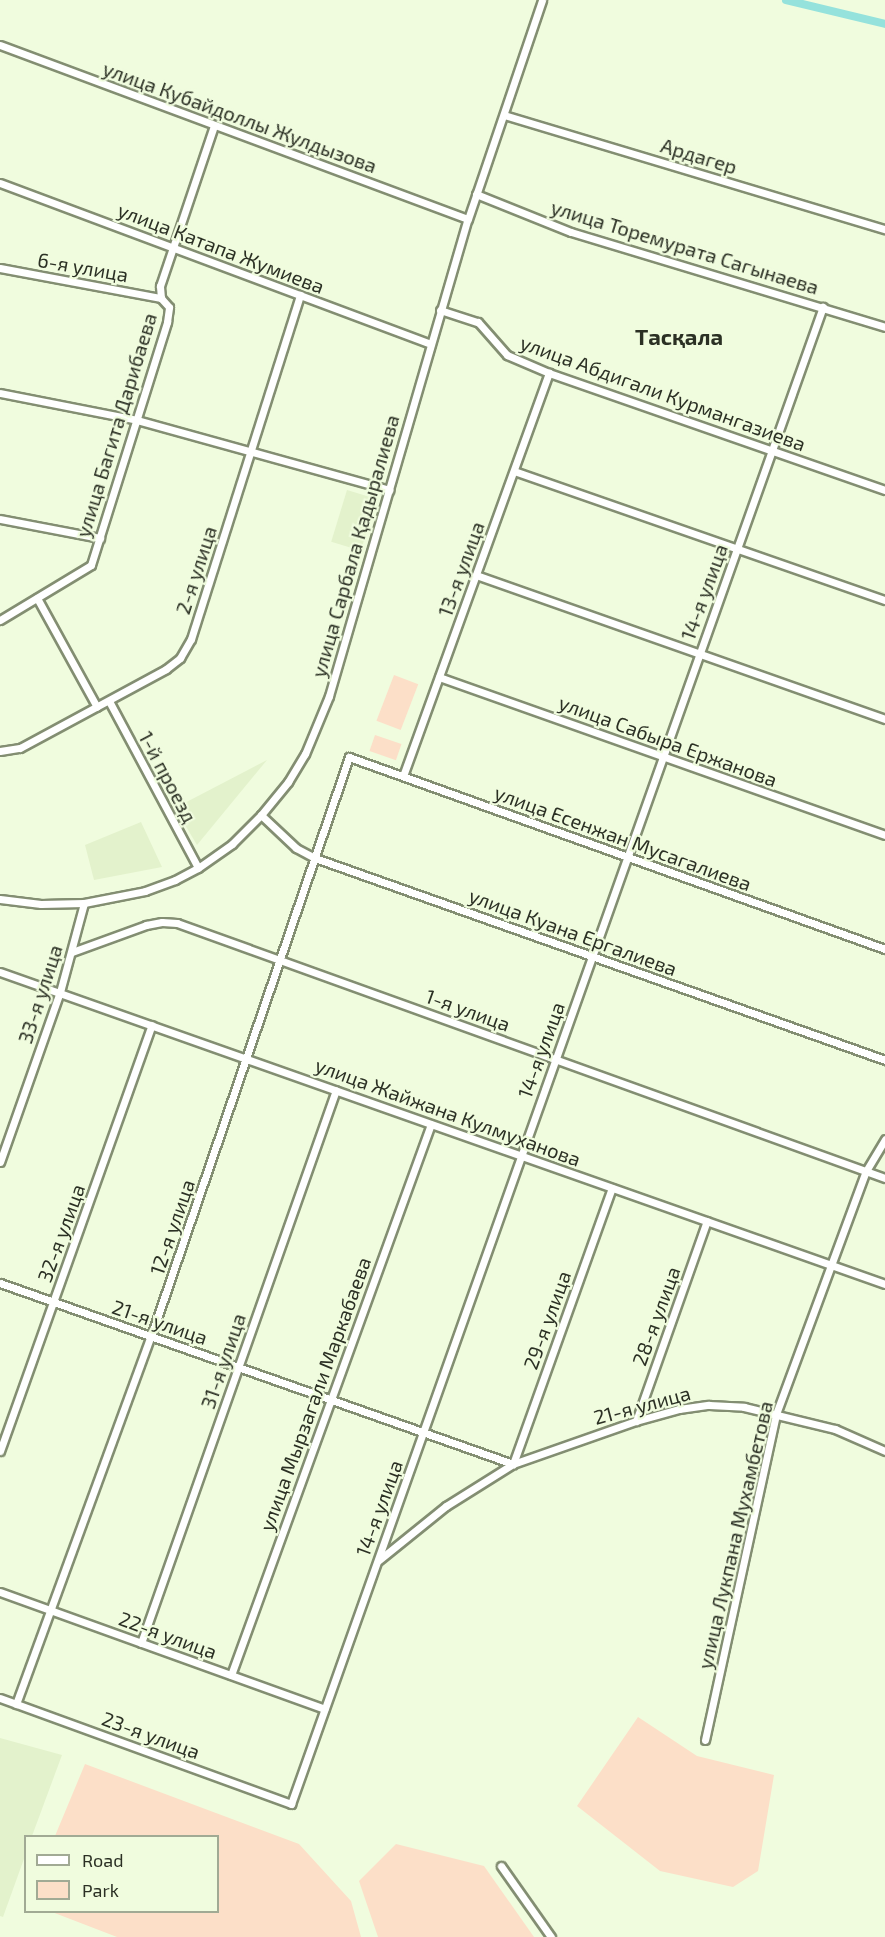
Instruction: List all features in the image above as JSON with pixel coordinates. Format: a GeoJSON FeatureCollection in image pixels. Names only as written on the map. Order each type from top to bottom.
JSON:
{"type":"FeatureCollection","features":[{"type":"Feature","properties":{"kind":"street","name":"улица Сарбала Қадыралиева"},"geometry":{"type":"LineString","coordinates":[[0,899],[41,904],[84,903],[145,891],[198,868],[232,844],[261,816],[288,782],[305,754],[329,696],[440,310],[476,194],[542,0]]}},
{"type":"Feature","properties":{"kind":"street","name":"улица Кубайдоллы Жулдызова"},"geometry":{"type":"LineString","coordinates":[[0,45],[468,219]]}},
{"type":"Feature","properties":{"kind":"street","name":"Ардагер"},"geometry":{"type":"LineString","coordinates":[[504,115],[885,229]]}},
{"type":"Feature","properties":{"kind":"street","name":"улица Багита Дарибаева"},"geometry":{"type":"LineString","coordinates":[[0,620],[92,565],[167,322],[168,307],[161,298],[160,286],[214,126]]}},
{"type":"Feature","properties":{"kind":"street","name":"улица Катапа Жумиева"},"geometry":{"type":"LineString","coordinates":[[0,183],[431,344]]}},
{"type":"Feature","properties":{"kind":"street","name":"улица Торемурата Сагынаева"},"geometry":{"type":"LineString","coordinates":[[476,194],[571,232],[885,327]]}},
{"type":"Feature","properties":{"kind":"street","name":"6-я улица"},"geometry":{"type":"LineString","coordinates":[[0,268],[161,298]]}},
{"type":"Feature","properties":{"kind":"street","name":"2-я улица"},"geometry":{"type":"LineString","coordinates":[[0,751],[20,748],[166,669],[180,658],[191,639],[300,295]]}},
{"type":"Feature","properties":{"kind":"street","name":"14-я улица"},"geometry":{"type":"LineString","coordinates":[[291,1804],[822,307]]}},
{"type":"Feature","properties":{"kind":"street","name":"улица Абдигали Курмангазиева"},"geometry":{"type":"LineString","coordinates":[[440,310],[478,322],[507,355],[549,373],[885,490]]}},
{"type":"Feature","properties":{"kind":"street","name":"13-я улица"},"geometry":{"type":"LineString","coordinates":[[404,776],[549,373]]}},
{"type":"Feature","properties":{"kind":"street"},"geometry":{"type":"LineString","coordinates":[[0,393],[137,420],[389,490]]}},
{"type":"Feature","properties":{"kind":"street"},"geometry":{"type":"LineString","coordinates":[[514,471],[885,600]]}},
{"type":"Feature","properties":{"kind":"street"},"geometry":{"type":"LineString","coordinates":[[0,519],[100,538]]}},
{"type":"Feature","properties":{"kind":"street"},"geometry":{"type":"LineString","coordinates":[[476,575],[885,719]]}},
{"type":"Feature","properties":{"kind":"street"},"geometry":{"type":"LineString","coordinates":[[37,598],[96,707]]}},
{"type":"Feature","properties":{"kind":"street","name":"улица Сабыра Ержанова"},"geometry":{"type":"LineString","coordinates":[[439,677],[885,835]]}},
{"type":"Feature","properties":{"kind":"street","name":"1-й проезд"},"geometry":{"type":"LineString","coordinates":[[109,701],[198,868]]}},
{"type":"Feature","properties":{"kind":"street","name":"улица Есенжан Мусагалиева"},"geometry":{"type":"LineString","coordinates":[[349,757],[885,949]]}},
{"type":"Feature","properties":{"kind":"street","name":"12-я улица"},"geometry":{"type":"LineString","coordinates":[[16,1704],[151,1336],[282,960],[349,757]]}},
{"type":"Feature","properties":{"kind":"street","name":"улица Куана Ергалиева"},"geometry":{"type":"LineString","coordinates":[[261,816],[296,848],[315,858],[885,1060]]}},
{"type":"Feature","properties":{"kind":"street","name":"33-я улица"},"geometry":{"type":"LineString","coordinates":[[0,1162],[60,992],[84,903]]}},
{"type":"Feature","properties":{"kind":"street","name":"1-я улица"},"geometry":{"type":"LineString","coordinates":[[72,952],[162,922],[177,923],[885,1178]]}},
{"type":"Feature","properties":{"kind":"street","name":"улица Жайжана Кулмуханова"},"geometry":{"type":"LineString","coordinates":[[0,972],[885,1284]]}},
{"type":"Feature","properties":{"kind":"street","name":"32-я улица"},"geometry":{"type":"LineString","coordinates":[[0,1451],[152,1025]]}},
{"type":"Feature","properties":{"kind":"street","name":"31-я улица"},"geometry":{"type":"LineString","coordinates":[[141,1643],[336,1090]]}},
{"type":"Feature","properties":{"kind":"street","name":"улица Мырзагали Маркабаева"},"geometry":{"type":"LineString","coordinates":[[231,1675],[431,1124]]}},
{"type":"Feature","properties":{"kind":"street","name":"улица Лукпана Мухамбетова"},"geometry":{"type":"LineString","coordinates":[[705,1740],[776,1414],[866,1171],[885,1139]]}},
{"type":"Feature","properties":{"kind":"street","name":"29-я улица"},"geometry":{"type":"LineString","coordinates":[[513,1464],[612,1188]]}},
{"type":"Feature","properties":{"kind":"street","name":"28-я улица"},"geometry":{"type":"LineString","coordinates":[[636,1421],[707,1221]]}},
{"type":"Feature","properties":{"kind":"street","name":"21-я улица"},"geometry":{"type":"LineString","coordinates":[[0,1283],[513,1464]]}},
{"type":"Feature","properties":{"kind":"street","name":"21-я улица"},"geometry":{"type":"LineString","coordinates":[[377,1561],[446,1506],[513,1464],[636,1421],[709,1405],[744,1407],[835,1429],[885,1451]]}},
{"type":"Feature","properties":{"kind":"street","name":"22-я улица"},"geometry":{"type":"LineString","coordinates":[[0,1592],[325,1708]]}},
{"type":"Feature","properties":{"kind":"street","name":"23-я улица"},"geometry":{"type":"LineString","coordinates":[[0,1698],[291,1804]]}},
{"type":"Feature","properties":{"kind":"street"},"geometry":{"type":"LineString","coordinates":[[501,1866],[551,1937]]}},
{"type":"Feature","properties":{"kind":"shaded area"},"geometry":{"type":"Polygon","coordinates":[[[347,490],[377,499],[361,551],[331,542],[347,490]]]}},
{"type":"Feature","properties":{"kind":"shaded area"},"geometry":{"type":"Polygon","coordinates":[[[267,760],[197,845],[175,808],[267,760]]]}},
{"type":"Feature","properties":{"kind":"shaded area"},"geometry":{"type":"Polygon","coordinates":[[[141,822],[162,867],[94,880],[85,845],[141,822]]]}},
{"type":"Feature","properties":{"kind":"shaded area"},"geometry":{"type":"Polygon","coordinates":[[[0,1738],[62,1755],[32,1835],[24,1835],[24,1859],[3,1917],[0,1916],[0,1738]]]}},
{"type":"Feature","properties":{"kind":"green space"},"geometry":{"type":"Polygon","coordinates":[[[394,675],[418,684],[401,730],[376,721],[394,675]]]}},
{"type":"Feature","properties":{"kind":"green space"},"geometry":{"type":"Polygon","coordinates":[[[375,735],[401,744],[396,760],[369,751],[375,735]]]}},
{"type":"Feature","properties":{"kind":"green space"},"geometry":{"type":"Polygon","coordinates":[[[638,1717],[697,1756],[774,1775],[758,1871],[733,1887],[660,1871],[577,1806],[638,1717]]]}},
{"type":"Feature","properties":{"kind":"green space"},"geometry":{"type":"Polygon","coordinates":[[[85,1764],[299,1844],[351,1901],[361,1937],[117,1937],[55,1913],[219,1913],[219,1835],[55,1835],[85,1764]]]}},
{"type":"Feature","properties":{"kind":"green space"},"geometry":{"type":"Polygon","coordinates":[[[396,1844],[484,1866],[534,1937],[378,1937],[359,1881],[396,1844]]]}},
{"type":"Feature","properties":{"kind":"waterway"},"geometry":{"type":"LineString","coordinates":[[786,0],[885,24]]}},
{"type":"Feature","properties":{"kind":"district","name":"Тасқала"},"geometry":{"type":"Point","coordinates":[679,337]}}]}
